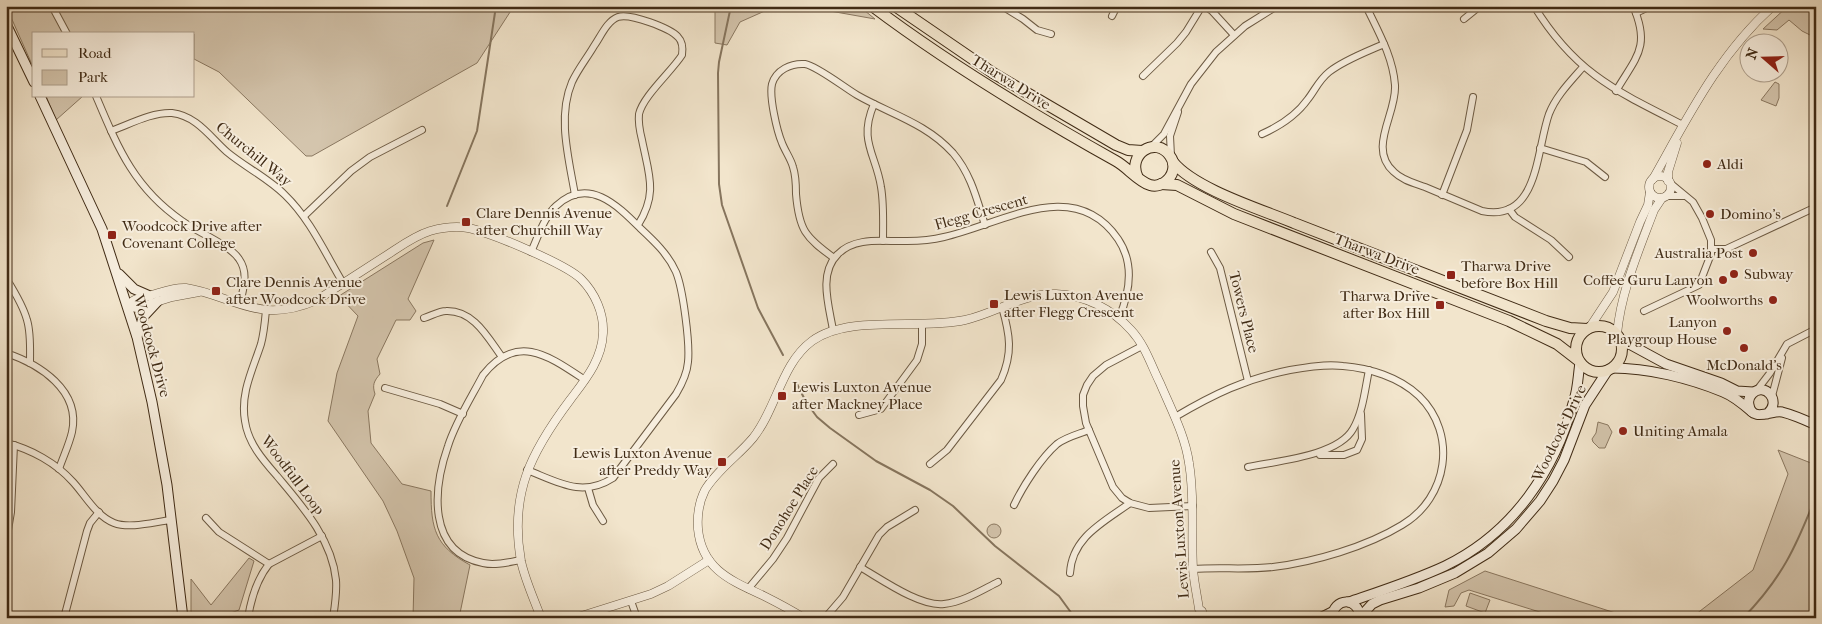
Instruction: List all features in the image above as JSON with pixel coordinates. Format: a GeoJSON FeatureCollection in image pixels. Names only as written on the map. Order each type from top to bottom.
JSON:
{"type":"FeatureCollection","features":[{"type":"Feature","properties":{"kind":"main road","name":"Tharwa Drive"},"geometry":{"type":"LineString","coordinates":[[872,6],[968,74],[1122,164],[1138,178]]}},
{"type":"Feature","properties":{"kind":"main road","name":"Tharwa Drive"},"geometry":{"type":"LineString","coordinates":[[895,6],[954,48],[1040,102],[1116,145],[1128,150],[1146,149]]}},
{"type":"Feature","properties":{"kind":"main road"},"geometry":{"type":"LineString","coordinates":[[6,24],[32,78]]}},
{"type":"Feature","properties":{"kind":"main road","name":"Woodcock Drive"},"geometry":{"type":"LineString","coordinates":[[41,98],[102,230],[137,337],[152,402],[167,485],[183,618]]}},
{"type":"Feature","properties":{"kind":"main road"},"geometry":{"type":"LineString","coordinates":[[1146,149],[1162,149],[1172,160],[1171,175],[1161,184],[1149,185],[1138,178],[1135,167],[1138,155],[1146,149]]}},
{"type":"Feature","properties":{"kind":"main road","name":"Tharwa Drive"},"geometry":{"type":"LineString","coordinates":[[1172,160],[1187,176],[1208,188],[1326,236],[1546,321],[1563,326],[1589,328]]}},
{"type":"Feature","properties":{"kind":"main road","name":"Tharwa Drive"},"geometry":{"type":"LineString","coordinates":[[1161,184],[1177,186],[1234,214],[1509,321],[1557,344],[1580,362]]}},
{"type":"Feature","properties":{"kind":"main road"},"geometry":{"type":"LineString","coordinates":[[116,269],[123,280],[134,289],[150,296]]}},
{"type":"Feature","properties":{"kind":"main road"},"geometry":{"type":"LineString","coordinates":[[137,337],[144,316],[158,301]]}},
{"type":"Feature","properties":{"kind":"main road"},"geometry":{"type":"LineString","coordinates":[[1816,420],[1790,410],[1772,398],[1766,391],[1737,392],[1721,384],[1666,364],[1618,337],[1604,326],[1589,328],[1580,335],[1576,343],[1576,352],[1580,362],[1592,371],[1600,372],[1610,369],[1645,371],[1699,384],[1724,392],[1759,415],[1782,412],[1816,425]]}},
{"type":"Feature","properties":{"kind":"main road"},"geometry":{"type":"LineString","coordinates":[[1610,369],[1621,355],[1622,347],[1618,337]]}},
{"type":"Feature","properties":{"kind":"main road","name":"Woodcock Drive"},"geometry":{"type":"LineString","coordinates":[[1332,615],[1337,605],[1422,576],[1470,552],[1497,532],[1514,515],[1542,478],[1553,457],[1574,401],[1580,362]]}},
{"type":"Feature","properties":{"kind":"main road","name":"Woodcock Drive"},"geometry":{"type":"LineString","coordinates":[[1360,617],[1372,604],[1432,584],[1475,562],[1498,546],[1516,529],[1540,502],[1553,481],[1564,460],[1585,405],[1610,369]]}},
{"type":"Feature","properties":{"kind":"main road"},"geometry":{"type":"LineString","coordinates":[[1752,412],[1749,408],[1748,400],[1755,391]]}},
{"type":"Feature","properties":{"kind":"main road"},"geometry":{"type":"LineString","coordinates":[[1767,414],[1772,408],[1772,398]]}},
{"type":"Feature","properties":{"kind":"main road"},"geometry":{"type":"LineString","coordinates":[[1349,602],[1358,609],[1360,617]]}},
{"type":"Feature","properties":{"kind":"main road"},"geometry":{"type":"LineString","coordinates":[[1320,618],[1332,615]]}},
{"type":"Feature","properties":{"kind":"street"},"geometry":{"type":"LineString","coordinates":[[52,6],[66,32]]}},
{"type":"Feature","properties":{"kind":"street"},"geometry":{"type":"LineString","coordinates":[[1002,6],[1036,30],[1050,34]]}},
{"type":"Feature","properties":{"kind":"street"},"geometry":{"type":"LineString","coordinates":[[1112,16],[1117,6]]}},
{"type":"Feature","properties":{"kind":"street"},"geometry":{"type":"LineString","coordinates":[[1143,76],[1177,43],[1203,6],[1212,11],[1234,35]]}},
{"type":"Feature","properties":{"kind":"street"},"geometry":{"type":"LineString","coordinates":[[1146,149],[1164,134],[1202,67],[1234,35],[1277,6]]}},
{"type":"Feature","properties":{"kind":"street"},"geometry":{"type":"LineString","coordinates":[[1366,6],[1392,65],[1395,87],[1393,109],[1382,141],[1384,158],[1394,172],[1402,178],[1482,211],[1496,212],[1509,209],[1524,198],[1529,190],[1550,112],[1556,99],[1582,67]]}},
{"type":"Feature","properties":{"kind":"street"},"geometry":{"type":"LineString","coordinates":[[1464,19],[1480,6]]}},
{"type":"Feature","properties":{"kind":"street"},"geometry":{"type":"LineString","coordinates":[[1534,6],[1559,43],[1582,67],[1616,91],[1682,127]]}},
{"type":"Feature","properties":{"kind":"street"},"geometry":{"type":"LineString","coordinates":[[1616,91],[1640,48],[1641,29],[1632,6]]}},
{"type":"Feature","properties":{"kind":"street"},"geometry":{"type":"LineString","coordinates":[[1636,13],[1651,6]]}},
{"type":"Feature","properties":{"kind":"street"},"geometry":{"type":"LineString","coordinates":[[1589,328],[1613,292],[1648,205],[1649,185],[1682,127],[1716,71],[1746,34],[1773,6]]}},
{"type":"Feature","properties":{"kind":"street"},"geometry":{"type":"LineString","coordinates":[[575,195],[565,117],[568,96],[579,70],[609,23],[617,17],[635,17],[672,31],[681,40],[682,55],[645,101],[639,113],[639,127],[651,190],[648,208],[638,226]]}},
{"type":"Feature","properties":{"kind":"street"},"geometry":{"type":"LineString","coordinates":[[1262,134],[1282,125],[1308,100],[1321,80],[1329,72],[1384,44]]}},
{"type":"Feature","properties":{"kind":"street"},"geometry":{"type":"LineString","coordinates":[[833,330],[826,281],[834,258],[810,240],[800,221],[794,168],[777,128],[771,91],[772,84],[780,71],[795,64],[804,64],[874,104],[921,126],[954,154],[971,182],[985,225]]}},
{"type":"Feature","properties":{"kind":"street"},"geometry":{"type":"LineString","coordinates":[[1442,195],[1464,142],[1473,97]]}},
{"type":"Feature","properties":{"kind":"street"},"geometry":{"type":"LineString","coordinates":[[97,98],[126,163],[151,195],[182,221],[230,250],[240,260],[245,276],[240,304]]}},
{"type":"Feature","properties":{"kind":"street"},"geometry":{"type":"LineString","coordinates":[[1172,160],[1170,136],[1182,102]]}},
{"type":"Feature","properties":{"kind":"street"},"geometry":{"type":"LineString","coordinates":[[874,104],[868,123],[867,136],[869,150],[882,189],[883,241]]}},
{"type":"Feature","properties":{"kind":"street","name":"Churchill Way"},"geometry":{"type":"LineString","coordinates":[[111,131],[159,114],[175,114],[186,117],[200,125],[232,156],[278,189],[304,216],[343,284]]}},
{"type":"Feature","properties":{"kind":"street"},"geometry":{"type":"LineString","coordinates":[[1618,337],[1619,312],[1623,296],[1654,210],[1670,191],[1668,172],[1682,127]]}},
{"type":"Feature","properties":{"kind":"street"},"geometry":{"type":"LineString","coordinates":[[304,216],[351,171],[370,158],[422,130]]}},
{"type":"Feature","properties":{"kind":"street"},"geometry":{"type":"LineString","coordinates":[[1540,148],[1586,162],[1605,177]]}},
{"type":"Feature","properties":{"kind":"street"},"geometry":{"type":"LineString","coordinates":[[1644,311],[1699,285],[1712,249],[1711,240],[1693,202],[1661,177],[1653,179]]}},
{"type":"Feature","properties":{"kind":"street"},"geometry":{"type":"LineString","coordinates":[[1650,192],[1653,196],[1684,196]]}},
{"type":"Feature","properties":{"kind":"street"},"geometry":{"type":"LineString","coordinates":[[527,470],[572,487],[588,488],[604,483],[616,474],[676,394],[686,373],[688,349],[680,283],[676,271],[665,252],[614,203],[606,198],[593,194],[575,195],[557,204],[551,211],[531,252]]}},
{"type":"Feature","properties":{"kind":"street","name":"Flegg Crescent"},"geometry":{"type":"LineString","coordinates":[[834,258],[849,246],[868,241],[935,239],[1036,209],[1056,205],[1071,207],[1084,210],[1103,221],[1121,242],[1129,265],[1128,292],[1119,318]]}},
{"type":"Feature","properties":{"kind":"street"},"geometry":{"type":"LineString","coordinates":[[1712,249],[1726,249],[1816,207]]}},
{"type":"Feature","properties":{"kind":"street"},"geometry":{"type":"LineString","coordinates":[[1509,209],[1519,220],[1551,240],[1570,257]]}},
{"type":"Feature","properties":{"kind":"street"},"geometry":{"type":"LineString","coordinates":[[128,306],[136,298],[150,296],[166,290],[185,288],[266,310],[290,309],[304,306],[343,284],[418,235],[444,228],[463,228],[479,231],[560,265],[580,278],[588,287],[597,303],[602,321],[602,346],[596,363],[540,442],[527,470],[521,492],[518,515],[518,538],[521,560],[541,618]]}},
{"type":"Feature","properties":{"kind":"street","name":"Towers Place"},"geometry":{"type":"LineString","coordinates":[[1211,252],[1220,268],[1248,381]]}},
{"type":"Feature","properties":{"kind":"street"},"geometry":{"type":"LineString","coordinates":[[6,278],[24,309],[30,336],[30,362]]}},
{"type":"Feature","properties":{"kind":"street"},"geometry":{"type":"LineString","coordinates":[[128,306],[137,308],[172,296],[199,292]]}},
{"type":"Feature","properties":{"kind":"street","name":"Lewis Luxton Avenue"},"geometry":{"type":"LineString","coordinates":[[804,618],[726,577],[709,560],[700,541],[697,521],[705,490],[759,430],[791,364],[798,354],[814,339],[833,330],[856,326],[948,323],[966,320],[1029,297],[1058,294],[1088,300],[1119,318],[1142,346],[1175,417],[1189,461],[1193,506],[1193,569],[1199,608],[1202,611],[1203,618]]}},
{"type":"Feature","properties":{"kind":"street"},"geometry":{"type":"LineString","coordinates":[[930,464],[948,450],[1001,380],[1007,367],[1010,346],[1002,307]]}},
{"type":"Feature","properties":{"kind":"street","name":"Woodfull Loop"},"geometry":{"type":"LineString","coordinates":[[266,310],[261,342],[244,394],[243,407],[246,428],[258,454],[300,504],[322,536],[336,579],[333,618]]}},
{"type":"Feature","properties":{"kind":"street"},"geometry":{"type":"LineString","coordinates":[[424,318],[445,311],[464,314],[480,326],[502,357]]}},
{"type":"Feature","properties":{"kind":"street"},"geometry":{"type":"LineString","coordinates":[[859,415],[881,410],[917,360],[920,352],[922,325]]}},
{"type":"Feature","properties":{"kind":"street"},"geometry":{"type":"LineString","coordinates":[[1755,391],[1767,378],[1783,350],[1792,340],[1816,329]]}},
{"type":"Feature","properties":{"kind":"street"},"geometry":{"type":"LineString","coordinates":[[1142,346],[1097,372],[1087,385],[1083,395],[1082,406],[1089,430],[1113,487],[1122,498],[1130,503],[1149,508],[1193,506]]}},
{"type":"Feature","properties":{"kind":"street"},"geometry":{"type":"LineString","coordinates":[[1772,398],[1783,350]]}},
{"type":"Feature","properties":{"kind":"street"},"geometry":{"type":"LineString","coordinates":[[521,560],[496,564],[474,560],[454,549],[442,532],[438,517],[440,475],[448,446],[483,375],[502,357],[525,351],[541,354],[555,360],[585,380]]}},
{"type":"Feature","properties":{"kind":"street"},"geometry":{"type":"LineString","coordinates":[[6,353],[30,362],[46,372],[56,381],[67,397],[73,420],[72,432],[59,469]]}},
{"type":"Feature","properties":{"kind":"street"},"geometry":{"type":"LineString","coordinates":[[1175,417],[1201,401],[1270,374],[1307,367],[1343,366],[1369,370],[1397,381],[1416,394],[1432,412],[1438,424],[1443,445],[1443,467],[1440,481],[1434,494],[1415,516],[1392,530],[1358,545],[1320,558],[1272,567],[1193,569]]}},
{"type":"Feature","properties":{"kind":"street"},"geometry":{"type":"LineString","coordinates":[[1248,467],[1326,450],[1342,442],[1353,430],[1358,420],[1369,370]]}},
{"type":"Feature","properties":{"kind":"street"},"geometry":{"type":"LineString","coordinates":[[385,388],[440,404],[463,414]]}},
{"type":"Feature","properties":{"kind":"street"},"geometry":{"type":"LineString","coordinates":[[1301,456],[1314,454],[1344,455],[1357,450],[1362,439],[1361,415],[1363,396]]}},
{"type":"Feature","properties":{"kind":"street"},"geometry":{"type":"LineString","coordinates":[[1014,505],[1024,485],[1052,449],[1065,440],[1089,430]]}},
{"type":"Feature","properties":{"kind":"street"},"geometry":{"type":"LineString","coordinates":[[6,443],[38,455],[59,469],[106,518],[122,525],[171,520]]}},
{"type":"Feature","properties":{"kind":"street"},"geometry":{"type":"LineString","coordinates":[[6,542],[11,512],[14,445]]}},
{"type":"Feature","properties":{"kind":"street","name":"Donohoe Place"},"geometry":{"type":"LineString","coordinates":[[748,589],[773,559],[787,538],[819,478],[833,464]]}},
{"type":"Feature","properties":{"kind":"street"},"geometry":{"type":"LineString","coordinates":[[588,488],[593,505],[603,521]]}},
{"type":"Feature","properties":{"kind":"street"},"geometry":{"type":"LineString","coordinates":[[1070,573],[1073,554],[1086,536],[1130,503]]}},
{"type":"Feature","properties":{"kind":"street"},"geometry":{"type":"LineString","coordinates":[[825,618],[843,597],[879,535],[887,527],[915,510]]}},
{"type":"Feature","properties":{"kind":"street"},"geometry":{"type":"LineString","coordinates":[[64,618],[87,531],[90,523],[99,512]]}},
{"type":"Feature","properties":{"kind":"street"},"geometry":{"type":"LineString","coordinates":[[206,518],[219,532],[269,564],[258,583],[248,618]]}},
{"type":"Feature","properties":{"kind":"street","name":"Woodfull Loop"},"geometry":{"type":"LineString","coordinates":[[269,564],[322,536]]}},
{"type":"Feature","properties":{"kind":"street"},"geometry":{"type":"LineString","coordinates":[[575,618],[632,601],[668,586],[709,560]]}},
{"type":"Feature","properties":{"kind":"street"},"geometry":{"type":"LineString","coordinates":[[860,567],[916,598],[931,604],[947,604],[998,582]]}},
{"type":"Feature","properties":{"kind":"street"},"geometry":{"type":"LineString","coordinates":[[632,601],[638,618]]}},
{"type":"Feature","properties":{"kind":"street","name":"Lewis Luxton Avenue"},"geometry":{"type":"LineString","coordinates":[[1198,618],[1197,612],[1199,608]]}},
{"type":"Feature","properties":{"kind":"green space"},"geometry":{"type":"Polygon","coordinates":[[[6,6],[514,6],[477,63],[312,156],[306,156],[219,72],[195,60],[195,32],[32,32],[32,64],[6,6]]]}},
{"type":"Feature","properties":{"kind":"green space"},"geometry":{"type":"Polygon","coordinates":[[[715,6],[776,6],[740,22],[727,45],[715,43],[715,6]]]}},
{"type":"Feature","properties":{"kind":"green space"},"geometry":{"type":"Polygon","coordinates":[[[802,6],[859,6],[875,19],[802,6]]]}},
{"type":"Feature","properties":{"kind":"green space"},"geometry":{"type":"Polygon","coordinates":[[[1788,6],[1816,6],[1816,38],[1802,31],[1789,20],[1777,30],[1763,29],[1788,6]]]}},
{"type":"Feature","properties":{"kind":"green space"},"geometry":{"type":"Polygon","coordinates":[[[1775,82],[1779,84],[1779,98],[1776,106],[1761,100],[1775,82]]]}},
{"type":"Feature","properties":{"kind":"green space"},"geometry":{"type":"Polygon","coordinates":[[[47,98],[81,98],[56,120],[47,98]]]}},
{"type":"Feature","properties":{"kind":"green space"},"geometry":{"type":"Polygon","coordinates":[[[434,240],[408,299],[416,311],[410,320],[396,320],[377,359],[380,374],[374,383],[375,394],[368,411],[371,443],[402,484],[431,491],[432,516],[437,535],[449,551],[470,565],[459,618],[413,618],[414,578],[397,531],[383,501],[328,421],[337,373],[358,316],[339,296],[423,243],[434,240]]]}},
{"type":"Feature","properties":{"kind":"green space"},"geometry":{"type":"Polygon","coordinates":[[[1598,422],[1608,425],[1612,432],[1605,448],[1599,448],[1592,439],[1596,433],[1598,422]]]}},
{"type":"Feature","properties":{"kind":"green space"},"geometry":{"type":"Polygon","coordinates":[[[1778,450],[1816,465],[1816,618],[1691,618],[1753,570],[1788,474],[1778,450]]]}},
{"type":"Feature","properties":{"kind":"green space"},"geometry":{"type":"Polygon","coordinates":[[[991,524],[997,524],[1001,531],[997,538],[991,538],[987,534],[987,528],[991,524]]]}},
{"type":"Feature","properties":{"kind":"green space"},"geometry":{"type":"Polygon","coordinates":[[[249,558],[254,561],[239,610],[217,618],[191,618],[191,579],[211,605],[249,558]]]}},
{"type":"Feature","properties":{"kind":"green space"},"geometry":{"type":"Polygon","coordinates":[[[1485,571],[1631,618],[1559,618],[1469,590],[1461,593],[1454,606],[1445,607],[1449,590],[1485,571]]]}},
{"type":"Feature","properties":{"kind":"green space"},"geometry":{"type":"Polygon","coordinates":[[[1470,593],[1490,600],[1485,613],[1466,606],[1470,593]]]}},
{"type":"Feature","properties":{"kind":"waterway"},"geometry":{"type":"LineString","coordinates":[[447,206],[477,131],[496,6]]}},
{"type":"Feature","properties":{"kind":"waterway"},"geometry":{"type":"LineString","coordinates":[[731,6],[718,73],[719,184],[722,205],[758,308],[783,355]]}},
{"type":"Feature","properties":{"kind":"waterway"},"geometry":{"type":"LineString","coordinates":[[796,382],[806,402],[817,417],[830,428],[876,461],[930,490],[953,506],[995,546],[1059,596],[1075,618]]}},
{"type":"Feature","properties":{"kind":"waterway"},"geometry":{"type":"LineString","coordinates":[[1743,618],[1768,589],[1787,561],[1816,496]]}},
{"type":"Feature","properties":{"kind":"place","name":"Aldi"},"geometry":{"type":"Point","coordinates":[1707,164]}},
{"type":"Feature","properties":{"kind":"place","name":"Domino's"},"geometry":{"type":"Point","coordinates":[1710,214]}},
{"type":"Feature","properties":{"kind":"place","name":"Clare Dennis Avenue after Churchill Way"},"geometry":{"type":"Point","coordinates":[466,222]}},
{"type":"Feature","properties":{"kind":"place","name":"Woodcock Drive after Covenant College"},"geometry":{"type":"Point","coordinates":[112,235]}},
{"type":"Feature","properties":{"kind":"place","name":"Australia Post"},"geometry":{"type":"Point","coordinates":[1753,253]}},
{"type":"Feature","properties":{"kind":"place","name":"Subway"},"geometry":{"type":"Point","coordinates":[1734,274]}},
{"type":"Feature","properties":{"kind":"place","name":"Tharwa Drive before Box Hill"},"geometry":{"type":"Point","coordinates":[1451,275]}},
{"type":"Feature","properties":{"kind":"place","name":"Coffee Guru Lanyon"},"geometry":{"type":"Point","coordinates":[1723,280]}},
{"type":"Feature","properties":{"kind":"place","name":"Clare Dennis Avenue after Woodcock Drive"},"geometry":{"type":"Point","coordinates":[216,291]}},
{"type":"Feature","properties":{"kind":"place","name":"Woolworths"},"geometry":{"type":"Point","coordinates":[1773,300]}},
{"type":"Feature","properties":{"kind":"place","name":"Lewis Luxton Avenue after Flegg Crescent"},"geometry":{"type":"Point","coordinates":[994,304]}},
{"type":"Feature","properties":{"kind":"place","name":"Tharwa Drive after Box Hill"},"geometry":{"type":"Point","coordinates":[1440,305]}},
{"type":"Feature","properties":{"kind":"place","name":"Lanyon Playgroup House"},"geometry":{"type":"Point","coordinates":[1727,331]}},
{"type":"Feature","properties":{"kind":"place","name":"McDonald's"},"geometry":{"type":"Point","coordinates":[1744,348]}},
{"type":"Feature","properties":{"kind":"place","name":"Lewis Luxton Avenue after Mackney Place"},"geometry":{"type":"Point","coordinates":[782,396]}},
{"type":"Feature","properties":{"kind":"place","name":"Uniting Amala"},"geometry":{"type":"Point","coordinates":[1623,431]}},
{"type":"Feature","properties":{"kind":"place","name":"Lewis Luxton Avenue after Preddy Way"},"geometry":{"type":"Point","coordinates":[722,462]}}]}
